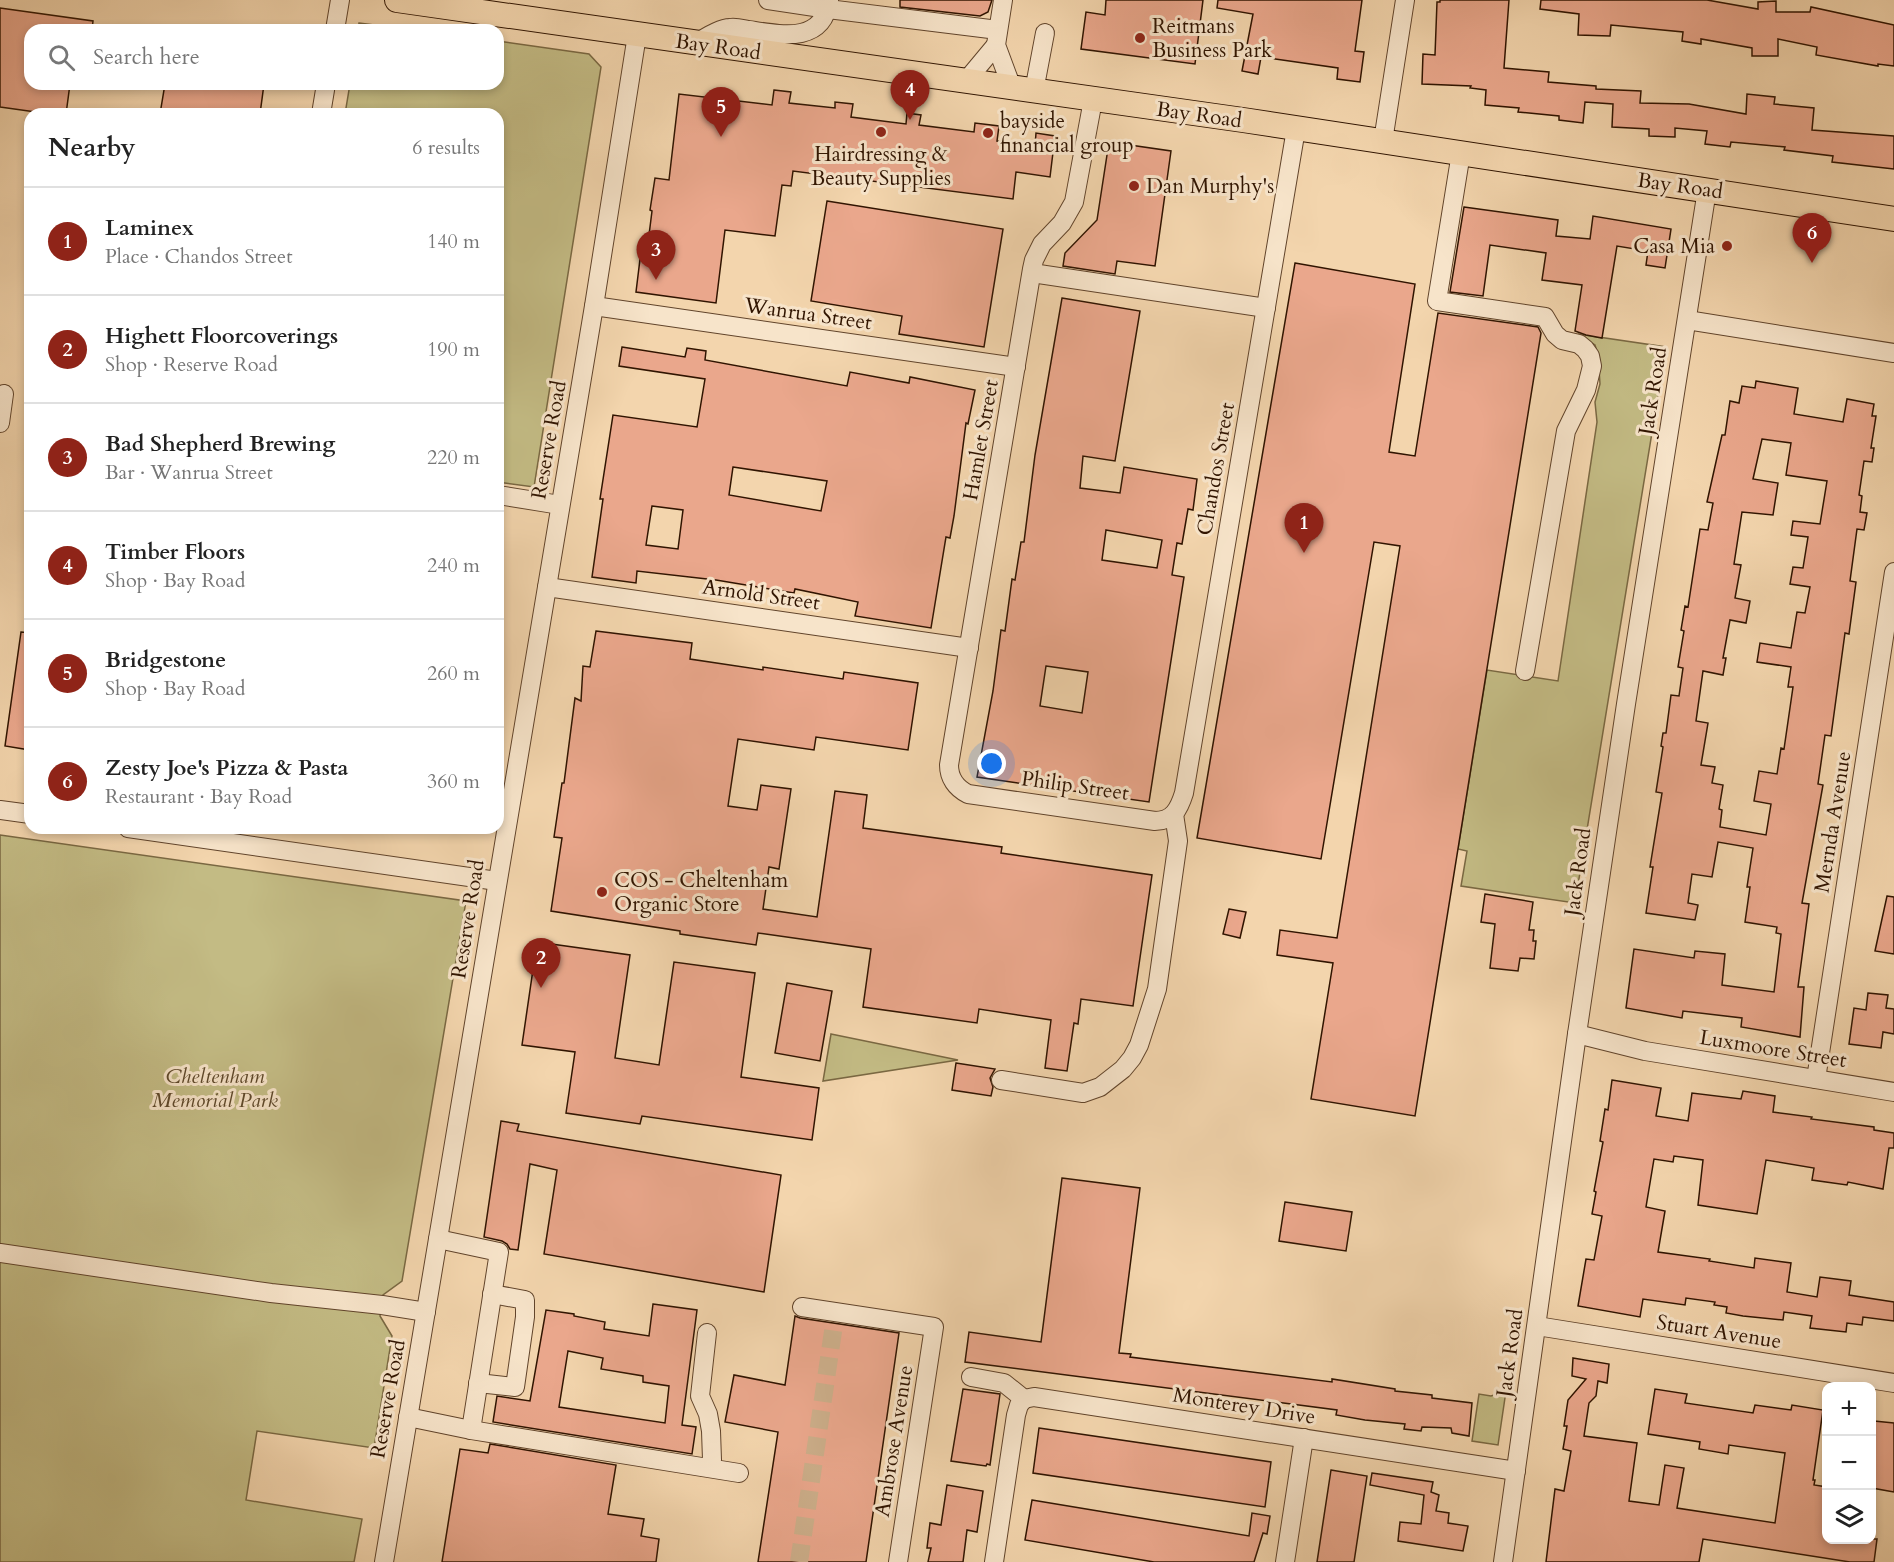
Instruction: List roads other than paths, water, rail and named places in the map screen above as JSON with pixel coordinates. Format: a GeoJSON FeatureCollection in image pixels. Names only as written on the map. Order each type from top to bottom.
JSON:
{"type":"FeatureCollection","features":[{"type":"Feature","properties":{"kind":"main road","name":"Bay Road"},"geometry":{"type":"LineString","coordinates":[[397,0],[507,8],[637,35],[1383,141],[1894,219]]}},
{"type":"Feature","properties":{"kind":"street"},"geometry":{"type":"LineString","coordinates":[[336,24],[340,0]]}},
{"type":"Feature","properties":{"kind":"street"},"geometry":{"type":"LineString","coordinates":[[768,0],[828,5],[997,38]]}},
{"type":"Feature","properties":{"kind":"street"},"geometry":{"type":"LineString","coordinates":[[966,81],[997,38],[1003,0]]}},
{"type":"Feature","properties":{"kind":"street"},"geometry":{"type":"LineString","coordinates":[[1383,141],[1405,0]]}},
{"type":"Feature","properties":{"kind":"street"},"geometry":{"type":"LineString","coordinates":[[694,43],[729,27],[769,33],[791,34],[811,31],[820,23],[828,5]]}},
{"type":"Feature","properties":{"kind":"street"},"geometry":{"type":"LineString","coordinates":[[1023,89],[1045,33]]}},
{"type":"Feature","properties":{"kind":"street","name":"Reserve Road"},"geometry":{"type":"LineString","coordinates":[[384,1562],[594,306],[637,35]]}},
{"type":"Feature","properties":{"kind":"street"},"geometry":{"type":"LineString","coordinates":[[997,38],[1023,89]]}},
{"type":"Feature","properties":{"kind":"street"},"geometry":{"type":"LineString","coordinates":[[322,108],[325,90]]}},
{"type":"Feature","properties":{"kind":"street","name":"Hamlet Street"},"geometry":{"type":"LineString","coordinates":[[968,794],[958,788],[949,770],[1034,260],[1042,244],[1062,223],[1074,202],[1093,100]]}},
{"type":"Feature","properties":{"kind":"street","name":"Chandos Street"},"geometry":{"type":"LineString","coordinates":[[1174,814],[1178,810],[1184,793],[1296,129]]}},
{"type":"Feature","properties":{"kind":"street"},"geometry":{"type":"LineString","coordinates":[[1461,153],[1437,301],[1545,317],[1555,334],[1562,340],[1579,344],[1585,349],[1590,356],[1592,366],[1586,390],[1566,431],[1525,671]]}},
{"type":"Feature","properties":{"kind":"street","name":"Jack Road"},"geometry":{"type":"LineString","coordinates":[[1503,1562],[1576,1040],[1707,190]]}},
{"type":"Feature","properties":{"kind":"street"},"geometry":{"type":"LineString","coordinates":[[1032,273],[1266,308]]}},
{"type":"Feature","properties":{"kind":"street","name":"Wanrua Street"},"geometry":{"type":"LineString","coordinates":[[594,306],[1016,367]]}},
{"type":"Feature","properties":{"kind":"street"},"geometry":{"type":"LineString","coordinates":[[1687,320],[1894,353]]}},
{"type":"Feature","properties":{"kind":"street"},"geometry":{"type":"LineString","coordinates":[[0,423],[4,394]]}},
{"type":"Feature","properties":{"kind":"street"},"geometry":{"type":"LineString","coordinates":[[504,496],[560,505]]}},
{"type":"Feature","properties":{"kind":"street","name":"Mernda Avenue"},"geometry":{"type":"LineString","coordinates":[[1816,1079],[1894,572]]}},
{"type":"Feature","properties":{"kind":"street","name":"Arnold Street"},"geometry":{"type":"LineString","coordinates":[[547,587],[969,648]]}},
{"type":"Feature","properties":{"kind":"street","name":"Philip Street"},"geometry":{"type":"LineString","coordinates":[[968,794],[1155,821],[1174,814]]}},
{"type":"Feature","properties":{"kind":"street"},"geometry":{"type":"LineString","coordinates":[[0,810],[24,813]]}},
{"type":"Feature","properties":{"kind":"street"},"geometry":{"type":"LineString","coordinates":[[1002,1080],[1083,1093],[1100,1087],[1123,1070],[1132,1058],[1139,1045],[1157,989],[1178,841],[1174,814]]}},
{"type":"Feature","properties":{"kind":"street"},"geometry":{"type":"LineString","coordinates":[[170,834],[497,881]]}},
{"type":"Feature","properties":{"kind":"street","name":"Luxmoore Street"},"geometry":{"type":"LineString","coordinates":[[1576,1040],[1894,1092]]}},
{"type":"Feature","properties":{"kind":"street"},"geometry":{"type":"LineString","coordinates":[[438,1239],[499,1252],[471,1430]]}},
{"type":"Feature","properties":{"kind":"street"},"geometry":{"type":"LineString","coordinates":[[0,1253],[271,1293],[426,1312]]}},
{"type":"Feature","properties":{"kind":"street"},"geometry":{"type":"LineString","coordinates":[[478,1383],[515,1387],[525,1317],[525,1300],[492,1294]]}},
{"type":"Feature","properties":{"kind":"street","name":"Ambrose Avenue"},"geometry":{"type":"LineString","coordinates":[[802,1306],[934,1327],[898,1562]]}},
{"type":"Feature","properties":{"kind":"street","name":"Stuart Avenue"},"geometry":{"type":"LineString","coordinates":[[1536,1326],[1894,1383]]}},
{"type":"Feature","properties":{"kind":"street"},"geometry":{"type":"LineString","coordinates":[[704,1467],[709,1465],[711,1460],[711,1431],[708,1414],[699,1396],[707,1333]]}},
{"type":"Feature","properties":{"kind":"street"},"geometry":{"type":"LineString","coordinates":[[971,1377],[1004,1383],[1024,1399],[1016,1415],[994,1562]]}},
{"type":"Feature","properties":{"kind":"street","name":"Monterey Drive"},"geometry":{"type":"LineString","coordinates":[[1024,1399],[1034,1397],[1516,1471]]}},
{"type":"Feature","properties":{"kind":"street"},"geometry":{"type":"LineString","coordinates":[[408,1417],[471,1430],[739,1473]]}},
{"type":"Feature","properties":{"kind":"street"},"geometry":{"type":"LineString","coordinates":[[1285,1562],[1304,1438]]}},
{"type":"Feature","properties":{"kind":"tunnel"},"geometry":{"type":"LineString","coordinates":[[799,1562],[836,1311]]}},
{"type":"Feature","properties":{"kind":"place","name":"Reitmans Business Park"},"geometry":{"type":"Point","coordinates":[1140,38]}},
{"type":"Feature","properties":{"kind":"place","name":"Timber Floors"},"geometry":{"type":"Point","coordinates":[910,120]}},
{"type":"Feature","properties":{"kind":"place","name":"Hairdressing & Beauty Supplies"},"geometry":{"type":"Point","coordinates":[881,132]}},
{"type":"Feature","properties":{"kind":"place","name":"bayside financial group"},"geometry":{"type":"Point","coordinates":[988,133]}},
{"type":"Feature","properties":{"kind":"place","name":"Bridgestone"},"geometry":{"type":"Point","coordinates":[721,137]}},
{"type":"Feature","properties":{"kind":"place","name":"Dan Murphy's"},"geometry":{"type":"Point","coordinates":[1134,186]}},
{"type":"Feature","properties":{"kind":"place","name":"Casa Mia"},"geometry":{"type":"Point","coordinates":[1727,246]}},
{"type":"Feature","properties":{"kind":"place","name":"Zesty Joe's Pizza & Pasta"},"geometry":{"type":"Point","coordinates":[1812,263]}},
{"type":"Feature","properties":{"kind":"place","name":"Bad Shepherd Brewing"},"geometry":{"type":"Point","coordinates":[656,280]}},
{"type":"Feature","properties":{"kind":"place","name":"Laminex"},"geometry":{"type":"Point","coordinates":[1304,553]}},
{"type":"Feature","properties":{"kind":"place","name":"COS - Cheltenham Organic Store"},"geometry":{"type":"Point","coordinates":[602,892]}},
{"type":"Feature","properties":{"kind":"place","name":"Highett Floorcoverings"},"geometry":{"type":"Point","coordinates":[541,988]}},
{"type":"Feature","properties":{"kind":"park label","name":"Cheltenham Memorial Park"},"geometry":{"type":"Point","coordinates":[215,1088]}}]}
